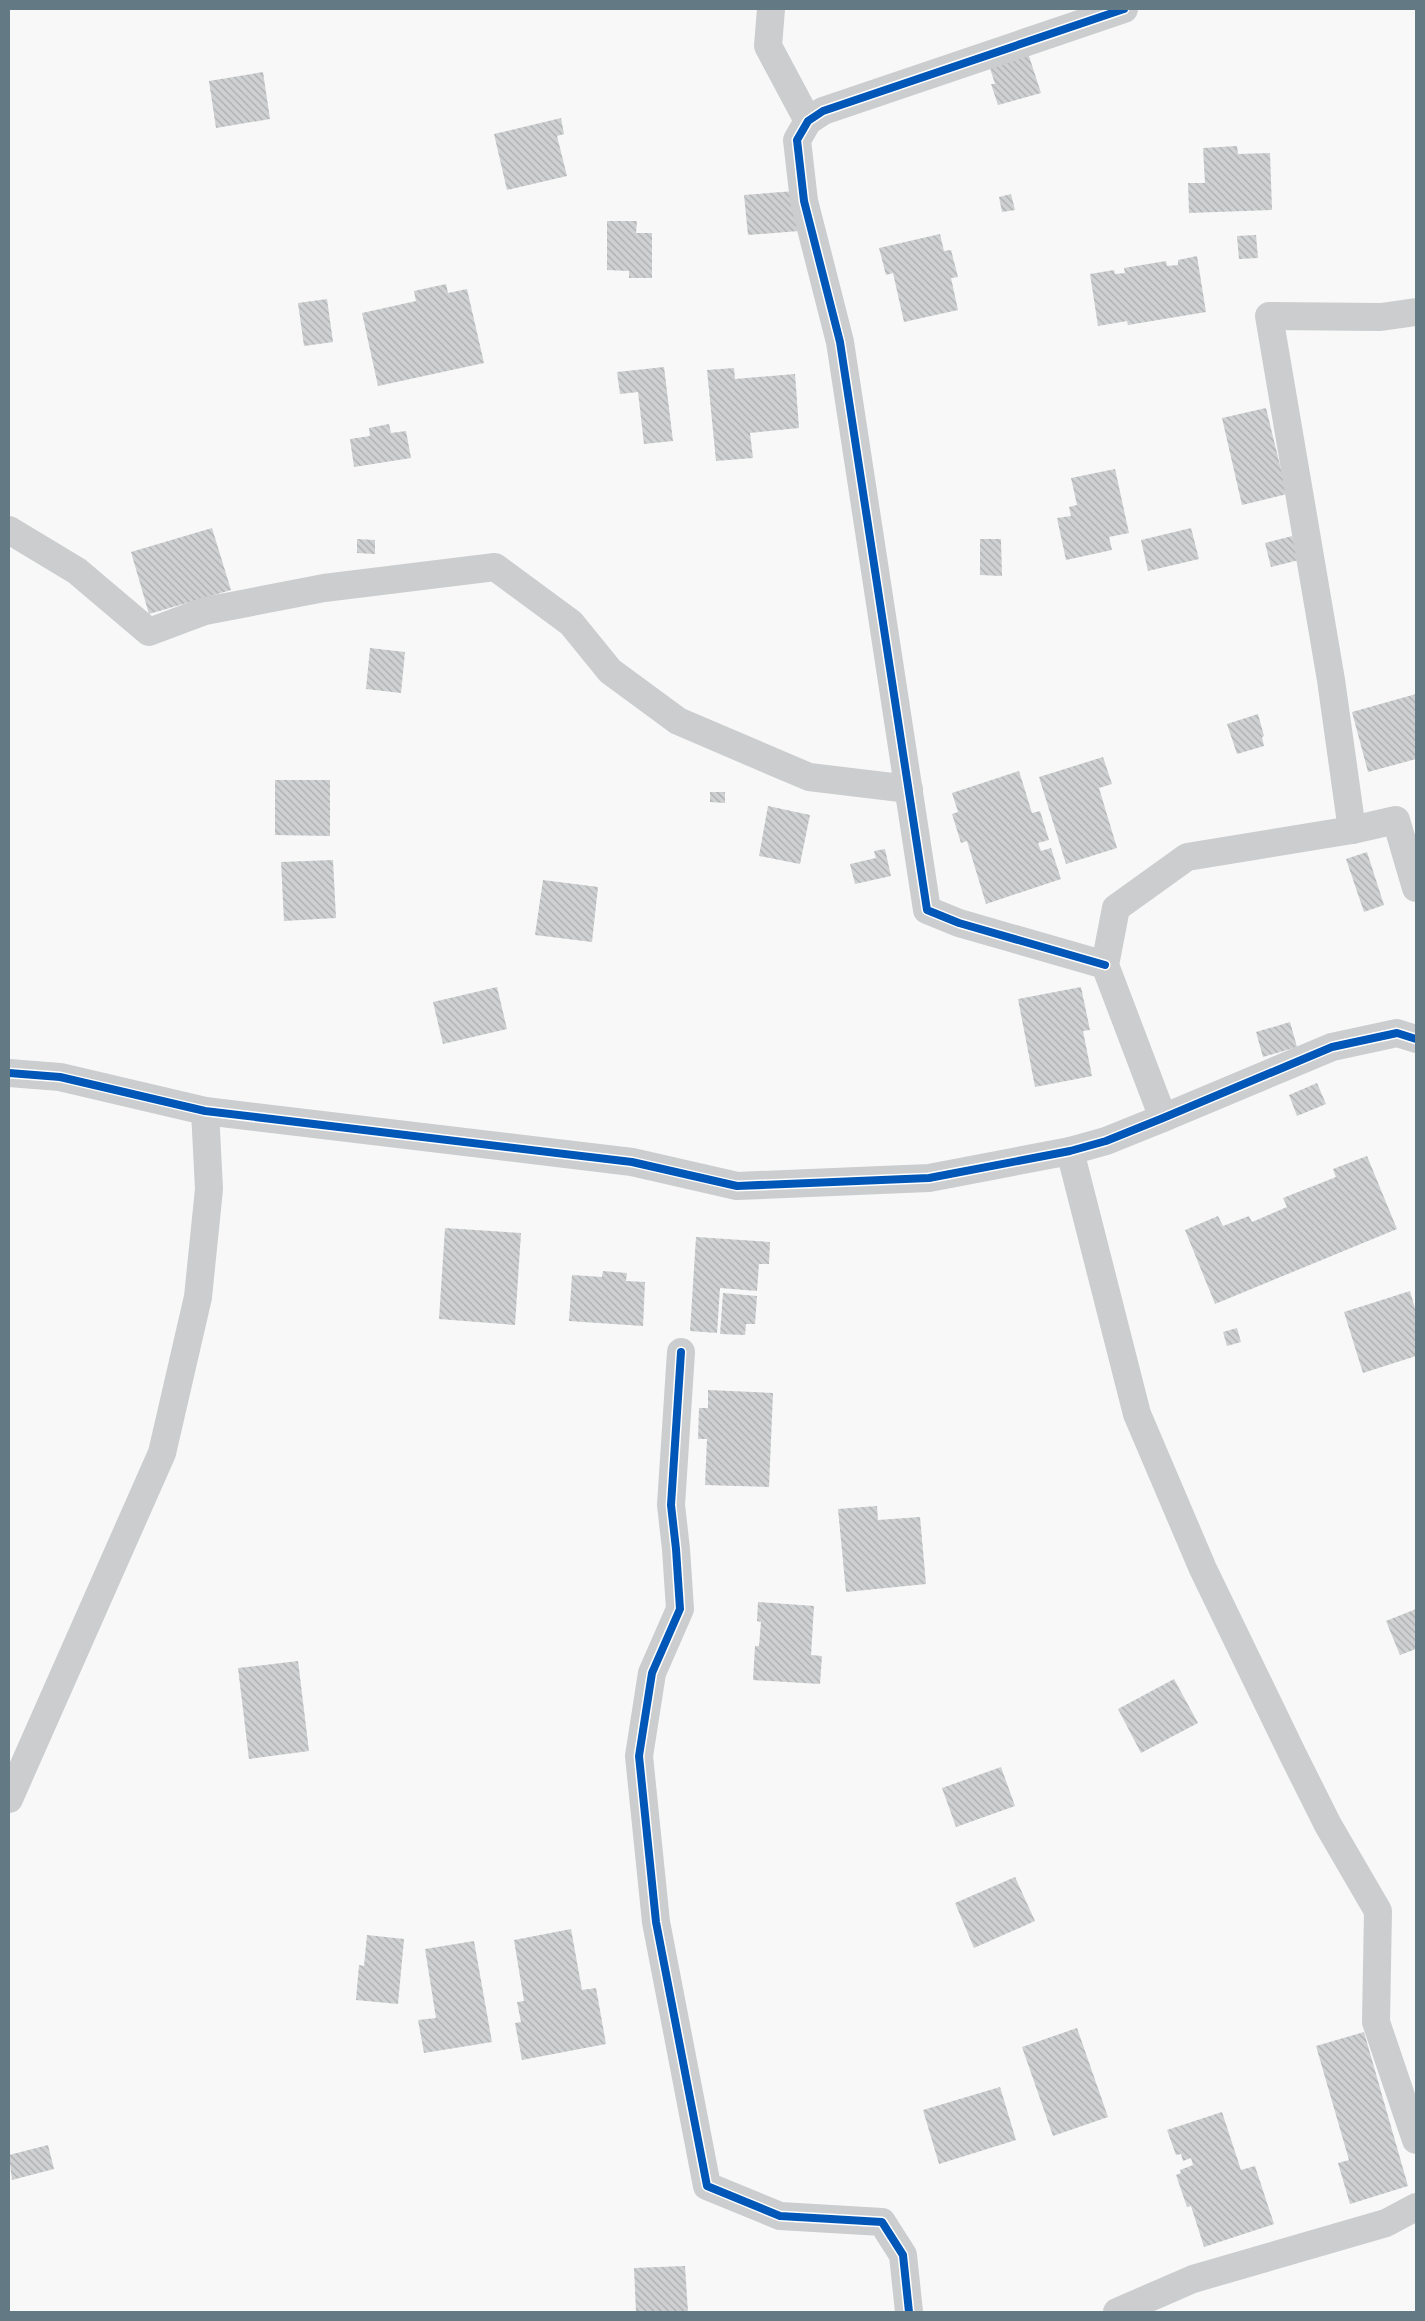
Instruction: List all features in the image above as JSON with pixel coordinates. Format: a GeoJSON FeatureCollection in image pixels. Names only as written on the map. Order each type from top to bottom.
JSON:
{"type":"FeatureCollection","features":[{"type":"Feature","properties":{"kind":"street"},"geometry":{"type":"LineString","coordinates":[[771,9],[768,46],[808,121]]}},
{"type":"Feature","properties":{"kind":"street"},"geometry":{"type":"LineString","coordinates":[[1105,965],[959,923],[927,910],[840,342],[804,201],[797,140],[808,121],[823,111],[1124,9]]}},
{"type":"Feature","properties":{"kind":"street"},"geometry":{"type":"LineString","coordinates":[[1352,830],[1331,680],[1269,316],[1381,317],[1416,312]]}},
{"type":"Feature","properties":{"kind":"street"},"geometry":{"type":"LineString","coordinates":[[9,530],[77,571],[149,632],[205,611],[324,588],[494,567],[571,622],[610,671],[678,721],[809,777],[908,789]]}},
{"type":"Feature","properties":{"kind":"street"},"geometry":{"type":"LineString","coordinates":[[1163,1118],[1105,965],[1116,908],[1187,857],[1352,830],[1396,820],[1416,888]]}},
{"type":"Feature","properties":{"kind":"street"},"geometry":{"type":"LineString","coordinates":[[9,1073],[60,1077],[205,1111],[632,1162],[737,1186],[928,1178],[1070,1150],[1106,1141],[1332,1047],[1397,1033],[1416,1038]]}},
{"type":"Feature","properties":{"kind":"street"},"geometry":{"type":"LineString","coordinates":[[9,1799],[162,1453],[198,1296],[208,1189],[205,1111]]}},
{"type":"Feature","properties":{"kind":"street"},"geometry":{"type":"LineString","coordinates":[[1070,1150],[1137,1414],[1203,1569],[1294,1757],[1328,1825],[1378,1911],[1376,2022],[1416,2140]]}},
{"type":"Feature","properties":{"kind":"street"},"geometry":{"type":"LineString","coordinates":[[681,1352],[671,1505],[680,1609],[652,1673],[639,1756],[656,1922],[707,2186],[780,2216],[882,2222],[902,2255],[908,2312]]}},
{"type":"Feature","properties":{"kind":"street"},"geometry":{"type":"LineString","coordinates":[[1117,2312],[1194,2278],[1386,2223],[1416,2207]]}},
{"type":"Feature","properties":{"kind":"building"},"geometry":{"type":"Polygon","coordinates":[[[1028,53],[1041,93],[998,105],[991,84],[995,84],[989,65],[1028,53]]]}},
{"type":"Feature","properties":{"kind":"building"},"geometry":{"type":"Polygon","coordinates":[[[263,72],[270,119],[216,128],[209,81],[263,72]]]}},
{"type":"Feature","properties":{"kind":"building"},"geometry":{"type":"Polygon","coordinates":[[[561,118],[564,134],[557,136],[567,176],[507,190],[494,134],[561,118]]]}},
{"type":"Feature","properties":{"kind":"building"},"geometry":{"type":"Polygon","coordinates":[[[1237,146],[1238,154],[1270,153],[1272,210],[1189,213],[1188,183],[1205,183],[1203,148],[1237,146]]]}},
{"type":"Feature","properties":{"kind":"building"},"geometry":{"type":"Polygon","coordinates":[[[795,191],[799,231],[748,235],[744,195],[795,191]]]}},
{"type":"Feature","properties":{"kind":"building"},"geometry":{"type":"Polygon","coordinates":[[[1011,194],[1015,210],[1002,212],[999,197],[1011,194]]]}},
{"type":"Feature","properties":{"kind":"building"},"geometry":{"type":"Polygon","coordinates":[[[607,221],[637,221],[636,233],[652,233],[652,278],[629,278],[629,271],[607,270],[607,221]]]}},
{"type":"Feature","properties":{"kind":"building"},"geometry":{"type":"Polygon","coordinates":[[[940,234],[944,251],[951,250],[958,277],[951,278],[958,310],[904,322],[893,273],[886,275],[879,248],[940,234]]]}},
{"type":"Feature","properties":{"kind":"building"},"geometry":{"type":"Polygon","coordinates":[[[1256,235],[1258,258],[1239,259],[1237,236],[1256,235]]]}},
{"type":"Feature","properties":{"kind":"building"},"geometry":{"type":"Polygon","coordinates":[[[1197,256],[1206,312],[1128,325],[1127,321],[1098,326],[1090,274],[1114,270],[1115,274],[1125,273],[1124,268],[1166,261],[1167,266],[1178,265],[1178,260],[1197,256]]]}},
{"type":"Feature","properties":{"kind":"building"},"geometry":{"type":"Polygon","coordinates":[[[446,284],[448,293],[467,289],[484,363],[378,386],[362,313],[416,301],[414,291],[446,284]]]}},
{"type":"Feature","properties":{"kind":"building"},"geometry":{"type":"Polygon","coordinates":[[[327,299],[333,342],[304,346],[298,303],[327,299]]]}},
{"type":"Feature","properties":{"kind":"building"},"geometry":{"type":"Polygon","coordinates":[[[664,367],[673,441],[644,444],[638,392],[620,394],[617,372],[664,367]]]}},
{"type":"Feature","properties":{"kind":"building"},"geometry":{"type":"Polygon","coordinates":[[[734,368],[735,379],[795,374],[799,428],[750,433],[753,458],[716,461],[707,370],[734,368]]]}},
{"type":"Feature","properties":{"kind":"building"},"geometry":{"type":"Polygon","coordinates":[[[1266,408],[1287,494],[1242,505],[1222,418],[1266,408]]]}},
{"type":"Feature","properties":{"kind":"building"},"geometry":{"type":"Polygon","coordinates":[[[389,424],[391,433],[406,431],[411,458],[354,467],[350,439],[370,436],[369,428],[389,424]]]}},
{"type":"Feature","properties":{"kind":"building"},"geometry":{"type":"Polygon","coordinates":[[[1115,469],[1129,533],[1109,537],[1112,550],[1066,560],[1057,518],[1071,516],[1069,507],[1077,505],[1071,478],[1115,469]]]}},
{"type":"Feature","properties":{"kind":"building"},"geometry":{"type":"Polygon","coordinates":[[[212,528],[231,590],[149,614],[131,552],[212,528]]]}},
{"type":"Feature","properties":{"kind":"building"},"geometry":{"type":"Polygon","coordinates":[[[1191,528],[1199,559],[1148,571],[1141,540],[1191,528]]]}},
{"type":"Feature","properties":{"kind":"building"},"geometry":{"type":"Polygon","coordinates":[[[1292,536],[1299,560],[1271,567],[1265,543],[1292,536]]]}},
{"type":"Feature","properties":{"kind":"building"},"geometry":{"type":"Polygon","coordinates":[[[357,539],[375,540],[375,554],[357,553],[357,539]]]}},
{"type":"Feature","properties":{"kind":"building"},"geometry":{"type":"Polygon","coordinates":[[[980,539],[1001,539],[1002,576],[980,575],[980,539]]]}},
{"type":"Feature","properties":{"kind":"building"},"geometry":{"type":"Polygon","coordinates":[[[370,648],[405,652],[401,693],[366,689],[370,648]]]}},
{"type":"Feature","properties":{"kind":"building"},"geometry":{"type":"Polygon","coordinates":[[[1416,694],[1416,759],[1368,772],[1352,712],[1416,694]]]}},
{"type":"Feature","properties":{"kind":"building"},"geometry":{"type":"Polygon","coordinates":[[[1258,714],[1264,736],[1262,737],[1264,746],[1237,754],[1227,724],[1258,714]]]}},
{"type":"Feature","properties":{"kind":"building"},"geometry":{"type":"Polygon","coordinates":[[[1103,757],[1112,784],[1099,788],[1117,848],[1066,864],[1039,777],[1103,757]]]}},
{"type":"Feature","properties":{"kind":"building"},"geometry":{"type":"Polygon","coordinates":[[[1019,771],[1032,813],[1040,811],[1049,840],[1038,843],[1041,851],[1051,848],[1061,879],[986,904],[967,841],[961,843],[952,814],[958,812],[952,793],[1019,771]]]}},
{"type":"Feature","properties":{"kind":"building"},"geometry":{"type":"Polygon","coordinates":[[[275,780],[330,780],[330,836],[275,835],[275,780]]]}},
{"type":"Feature","properties":{"kind":"building"},"geometry":{"type":"Polygon","coordinates":[[[710,792],[725,792],[725,803],[710,802],[710,792]]]}},
{"type":"Feature","properties":{"kind":"building"},"geometry":{"type":"Polygon","coordinates":[[[768,806],[810,815],[800,864],[759,856],[768,806]]]}},
{"type":"Feature","properties":{"kind":"building"},"geometry":{"type":"Polygon","coordinates":[[[885,849],[891,876],[855,884],[850,864],[876,858],[874,851],[885,849]]]}},
{"type":"Feature","properties":{"kind":"building"},"geometry":{"type":"Polygon","coordinates":[[[1367,852],[1384,905],[1364,912],[1346,859],[1367,852]]]}},
{"type":"Feature","properties":{"kind":"building"},"geometry":{"type":"Polygon","coordinates":[[[333,860],[336,918],[284,921],[281,862],[333,860]]]}},
{"type":"Feature","properties":{"kind":"building"},"geometry":{"type":"Polygon","coordinates":[[[543,880],[598,887],[592,942],[535,935],[543,880]]]}},
{"type":"Feature","properties":{"kind":"building"},"geometry":{"type":"Polygon","coordinates":[[[497,987],[507,1029],[443,1044],[433,1002],[497,987]]]}},
{"type":"Feature","properties":{"kind":"building"},"geometry":{"type":"Polygon","coordinates":[[[1081,987],[1090,1030],[1083,1031],[1092,1076],[1035,1087],[1018,999],[1081,987]]]}},
{"type":"Feature","properties":{"kind":"building"},"geometry":{"type":"Polygon","coordinates":[[[1290,1022],[1297,1047],[1263,1057],[1256,1032],[1290,1022]]]}},
{"type":"Feature","properties":{"kind":"building"},"geometry":{"type":"Polygon","coordinates":[[[1317,1083],[1326,1104],[1297,1116],[1289,1095],[1317,1083]]]}},
{"type":"Feature","properties":{"kind":"building"},"geometry":{"type":"Polygon","coordinates":[[[1367,1156],[1397,1229],[1215,1304],[1185,1230],[1218,1216],[1223,1226],[1249,1216],[1252,1222],[1287,1207],[1283,1198],[1336,1177],[1333,1169],[1367,1156]]]}},
{"type":"Feature","properties":{"kind":"building"},"geometry":{"type":"Polygon","coordinates":[[[445,1228],[521,1233],[515,1325],[439,1319],[445,1228]]]}},
{"type":"Feature","properties":{"kind":"building"},"geometry":{"type":"Polygon","coordinates":[[[696,1237],[770,1242],[769,1264],[759,1264],[757,1291],[720,1288],[717,1333],[690,1331],[696,1237]]]}},
{"type":"Feature","properties":{"kind":"building"},"geometry":{"type":"Polygon","coordinates":[[[603,1271],[627,1273],[626,1281],[645,1282],[643,1326],[569,1321],[572,1275],[602,1277],[603,1271]]]}},
{"type":"Feature","properties":{"kind":"building"},"geometry":{"type":"Polygon","coordinates":[[[1410,1291],[1416,1312],[1416,1356],[1363,1373],[1344,1312],[1410,1291]]]}},
{"type":"Feature","properties":{"kind":"building"},"geometry":{"type":"Polygon","coordinates":[[[723,1293],[757,1296],[755,1324],[746,1324],[745,1335],[720,1334],[723,1293]]]}},
{"type":"Feature","properties":{"kind":"building"},"geometry":{"type":"Polygon","coordinates":[[[1237,1328],[1241,1342],[1227,1346],[1223,1332],[1237,1328]]]}},
{"type":"Feature","properties":{"kind":"building"},"geometry":{"type":"Polygon","coordinates":[[[708,1390],[773,1393],[769,1487],[705,1485],[707,1439],[698,1439],[699,1408],[708,1408],[708,1390]]]}},
{"type":"Feature","properties":{"kind":"building"},"geometry":{"type":"Polygon","coordinates":[[[877,1506],[878,1520],[920,1517],[926,1584],[846,1592],[838,1509],[877,1506]]]}},
{"type":"Feature","properties":{"kind":"building"},"geometry":{"type":"Polygon","coordinates":[[[758,1602],[814,1606],[811,1655],[822,1656],[820,1684],[753,1680],[755,1646],[759,1646],[761,1622],[757,1621],[758,1602]]]}},
{"type":"Feature","properties":{"kind":"building"},"geometry":{"type":"Polygon","coordinates":[[[1416,1609],[1416,1649],[1400,1655],[1386,1621],[1416,1609]]]}},
{"type":"Feature","properties":{"kind":"building"},"geometry":{"type":"Polygon","coordinates":[[[298,1661],[309,1751],[249,1759],[238,1668],[298,1661]]]}},
{"type":"Feature","properties":{"kind":"building"},"geometry":{"type":"Polygon","coordinates":[[[1174,1679],[1198,1723],[1141,1753],[1118,1709],[1174,1679]]]}},
{"type":"Feature","properties":{"kind":"building"},"geometry":{"type":"Polygon","coordinates":[[[1001,1767],[1015,1806],[956,1827],[942,1788],[1001,1767]]]}},
{"type":"Feature","properties":{"kind":"building"},"geometry":{"type":"Polygon","coordinates":[[[1015,1877],[1035,1921],[974,1948],[955,1903],[1015,1877]]]}},
{"type":"Feature","properties":{"kind":"building"},"geometry":{"type":"Polygon","coordinates":[[[571,1929],[582,1990],[596,1988],[606,2044],[522,2060],[515,2023],[521,2022],[517,2002],[524,2001],[514,1940],[571,1929]]]}},
{"type":"Feature","properties":{"kind":"building"},"geometry":{"type":"Polygon","coordinates":[[[367,1935],[404,1939],[398,2004],[356,2000],[359,1965],[364,1966],[367,1935]]]}},
{"type":"Feature","properties":{"kind":"building"},"geometry":{"type":"Polygon","coordinates":[[[474,1941],[492,2042],[424,2053],[418,2020],[436,2018],[425,1949],[474,1941]]]}},
{"type":"Feature","properties":{"kind":"building"},"geometry":{"type":"Polygon","coordinates":[[[1077,2028],[1108,2117],[1053,2136],[1022,2047],[1077,2028]]]}},
{"type":"Feature","properties":{"kind":"building"},"geometry":{"type":"Polygon","coordinates":[[[1364,2032],[1408,2186],[1350,2204],[1338,2163],[1349,2160],[1316,2046],[1364,2032]]]}},
{"type":"Feature","properties":{"kind":"building"},"geometry":{"type":"Polygon","coordinates":[[[1000,2087],[1016,2140],[939,2164],[923,2110],[1000,2087]]]}},
{"type":"Feature","properties":{"kind":"building"},"geometry":{"type":"Polygon","coordinates":[[[1222,2112],[1241,2170],[1255,2166],[1274,2224],[1204,2247],[1191,2206],[1187,2207],[1176,2175],[1181,2173],[1180,2170],[1193,2165],[1191,2158],[1183,2161],[1181,2154],[1176,2155],[1167,2130],[1222,2112]]]}},
{"type":"Feature","properties":{"kind":"building"},"geometry":{"type":"Polygon","coordinates":[[[48,2145],[54,2169],[12,2180],[9,2155],[48,2145]]]}},
{"type":"Feature","properties":{"kind":"building"},"geometry":{"type":"Polygon","coordinates":[[[685,2266],[688,2312],[636,2312],[634,2268],[685,2266]]]}},
{"type":"Feature","properties":{"kind":"cycle path"},"geometry":{"type":"LineString","coordinates":[[1105,965],[959,923],[927,910],[840,342],[804,201],[797,140],[808,121],[823,111],[1124,9]]}},
{"type":"Feature","properties":{"kind":"cycle path"},"geometry":{"type":"LineString","coordinates":[[9,1073],[60,1077],[205,1111],[632,1162],[737,1186],[929,1178],[1070,1151],[1106,1141],[1332,1047],[1397,1033],[1416,1039]]}},
{"type":"Feature","properties":{"kind":"cycle path"},"geometry":{"type":"LineString","coordinates":[[681,1352],[671,1505],[680,1609],[652,1673],[639,1756],[656,1922],[707,2186],[780,2216],[882,2222],[903,2255],[909,2312]]}}]}
